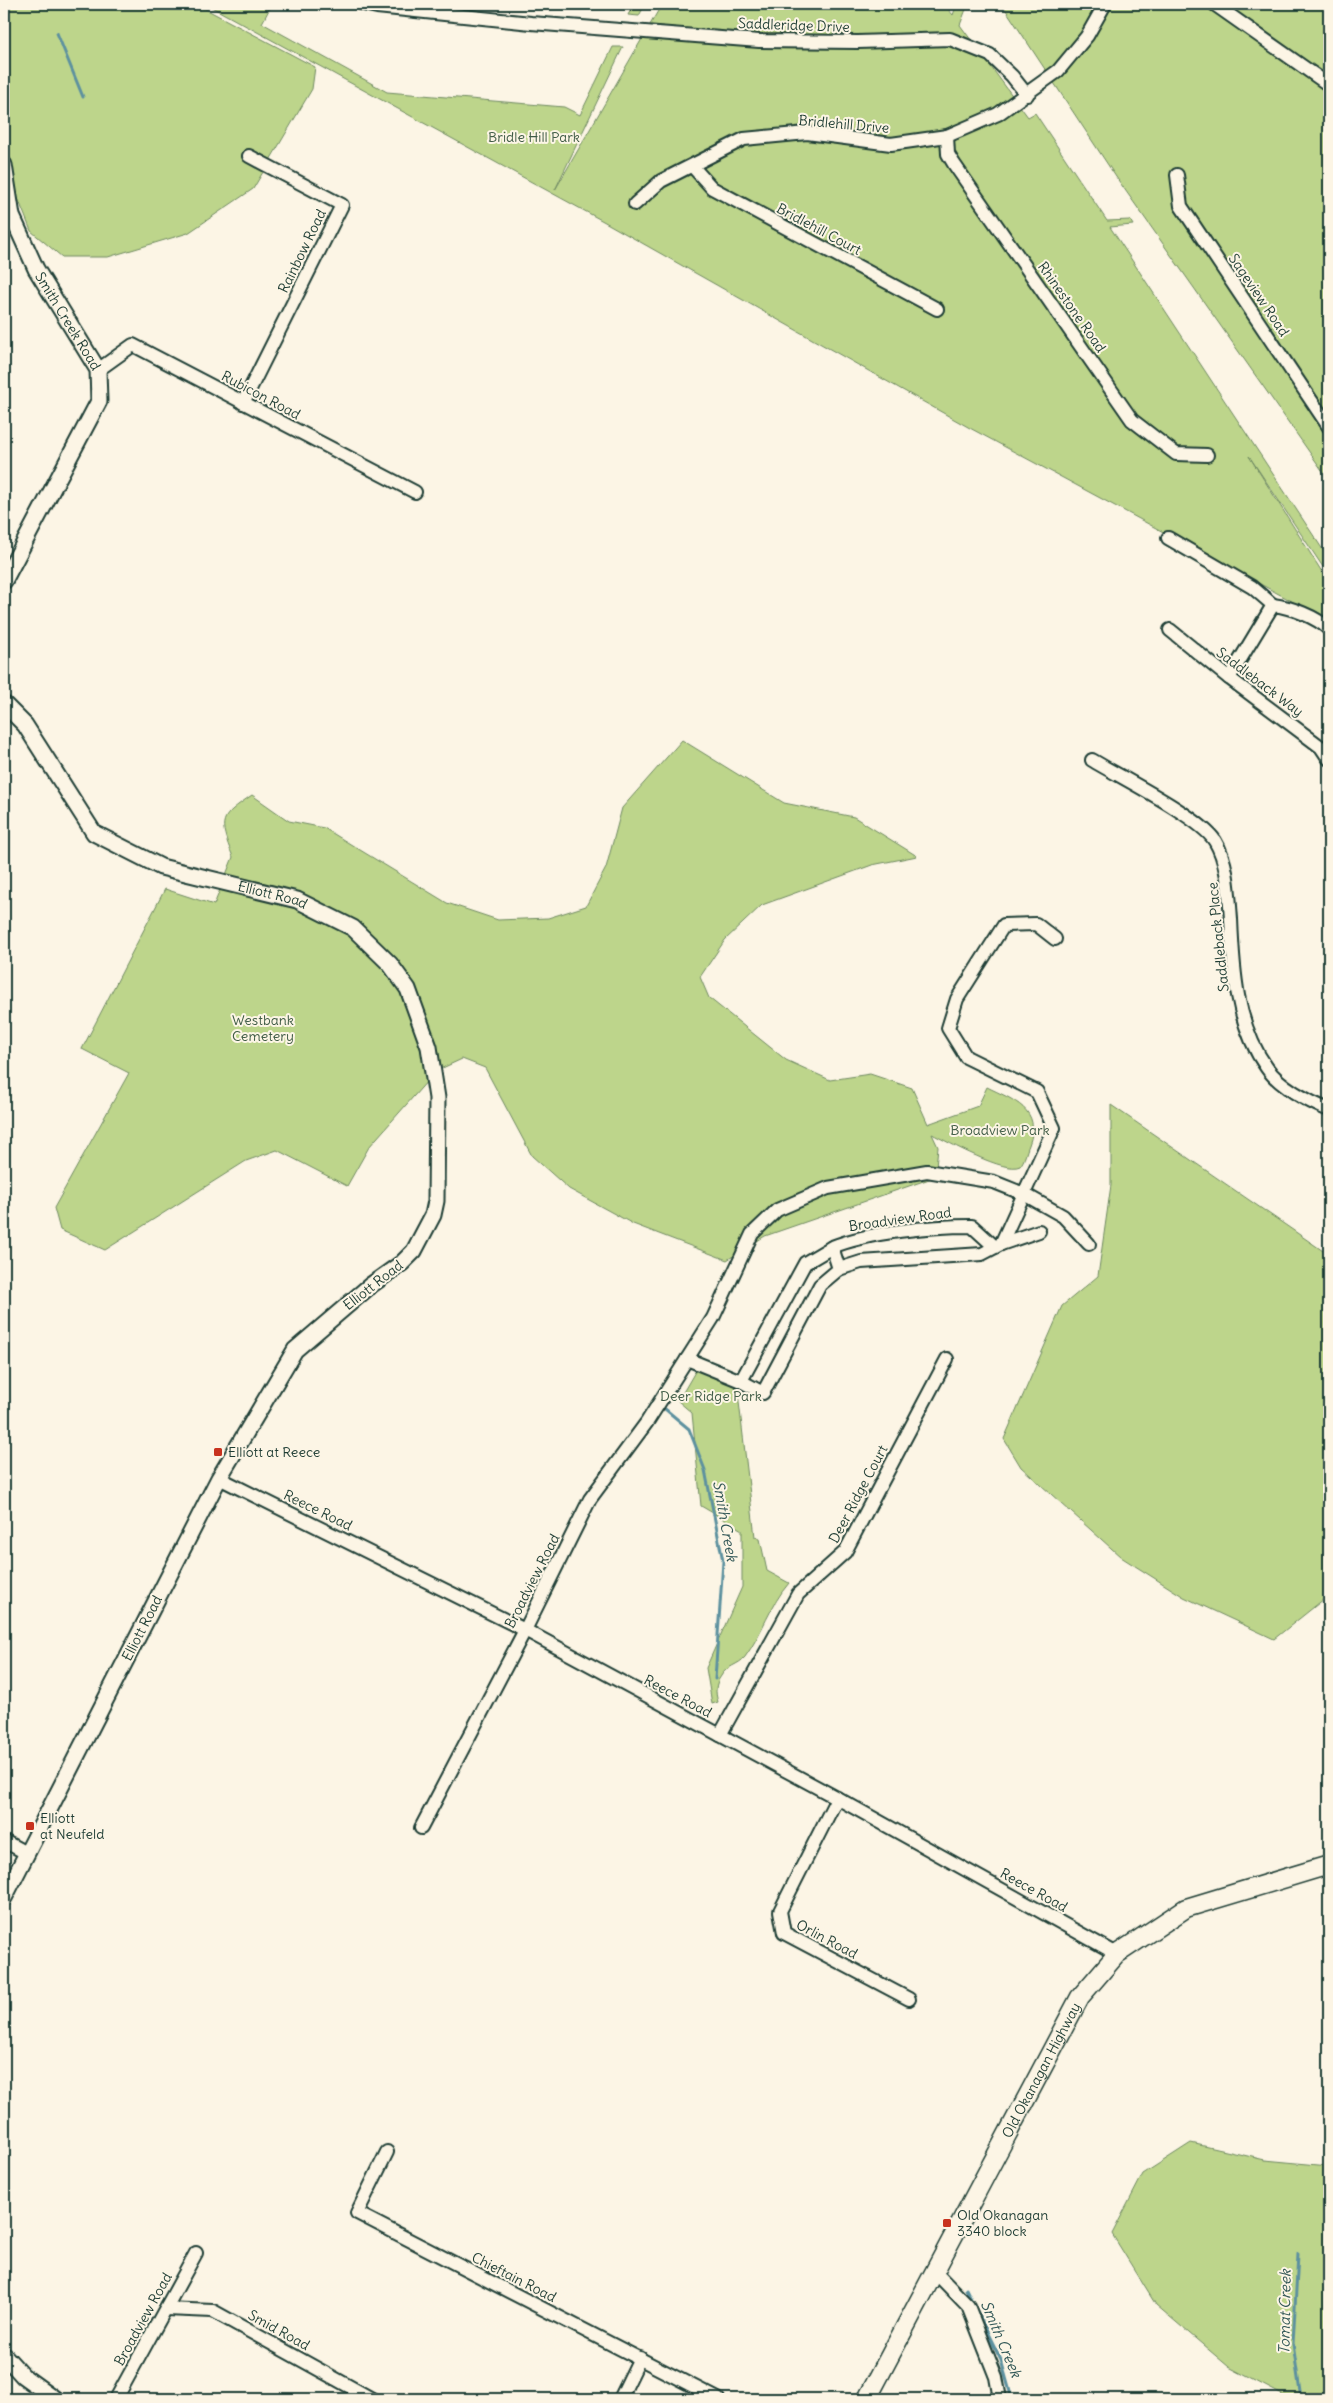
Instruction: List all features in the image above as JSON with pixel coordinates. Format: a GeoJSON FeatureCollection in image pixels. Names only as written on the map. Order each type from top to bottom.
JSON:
{"type":"FeatureCollection","features":[{"type":"Feature","properties":{"kind":"main road","name":"Old Okanagan Highway"},"geometry":{"type":"LineString","coordinates":[[867,2399],[1080,1997],[1117,1954],[1186,1908],[1329,1865]]}},
{"type":"Feature","properties":{"kind":"street","name":"Saddleridge Drive"},"geometry":{"type":"LineString","coordinates":[[363,4],[531,23],[759,40],[858,42],[950,39],[990,55],[1012,76],[1026,95]]}},
{"type":"Feature","properties":{"kind":"street","name":"Bridlehill Drive"},"geometry":{"type":"LineString","coordinates":[[635,204],[661,181],[692,167],[744,139],[807,133],[891,144],[948,136],[998,114],[1058,71],[1087,36],[1105,4]]}},
{"type":"Feature","properties":{"kind":"street"},"geometry":{"type":"LineString","coordinates":[[1214,4],[1329,85]]}},
{"type":"Feature","properties":{"kind":"street","name":"Rhinestone Road"},"geometry":{"type":"LineString","coordinates":[[948,136],[948,154],[954,164],[1132,420],[1176,454],[1207,455]]}},
{"type":"Feature","properties":{"kind":"street","name":"Rainbow Road"},"geometry":{"type":"LineString","coordinates":[[243,403],[342,205],[249,156]]}},
{"type":"Feature","properties":{"kind":"street","name":"Smith Creek Road"},"geometry":{"type":"LineString","coordinates":[[4,164],[12,216],[36,269],[98,370],[99,401],[4,581]]}},
{"type":"Feature","properties":{"kind":"street","name":"Bridlehill Court"},"geometry":{"type":"LineString","coordinates":[[692,167],[712,188],[937,310]]}},
{"type":"Feature","properties":{"kind":"street","name":"Sageview Road"},"geometry":{"type":"LineString","coordinates":[[1177,175],[1181,206],[1329,427]]}},
{"type":"Feature","properties":{"kind":"street","name":"Rubicon Road"},"geometry":{"type":"LineString","coordinates":[[98,370],[133,345],[415,492]]}},
{"type":"Feature","properties":{"kind":"street"},"geometry":{"type":"LineString","coordinates":[[1168,538],[1252,587],[1273,605],[1283,606],[1323,623],[1329,629]]}},
{"type":"Feature","properties":{"kind":"street"},"geometry":{"type":"LineString","coordinates":[[1229,678],[1273,605]]}},
{"type":"Feature","properties":{"kind":"street","name":"Saddleback Way"},"geometry":{"type":"LineString","coordinates":[[1170,630],[1229,678],[1321,747],[1329,759]]}},
{"type":"Feature","properties":{"kind":"street","name":"Elliott Road"},"geometry":{"type":"LineString","coordinates":[[4,704],[25,725],[94,833],[161,867],[296,900],[353,928],[390,964],[408,989],[429,1047],[437,1098],[436,1201],[433,1215],[424,1236],[402,1264],[370,1285],[295,1350],[219,1478],[4,1898]]}},
{"type":"Feature","properties":{"kind":"street","name":"Saddleback Place"},"geometry":{"type":"LineString","coordinates":[[1092,760],[1200,824],[1216,841],[1228,881],[1233,962],[1246,1031],[1267,1070],[1304,1099],[1329,1110]]}},
{"type":"Feature","properties":{"kind":"street"},"geometry":{"type":"LineString","coordinates":[[998,1246],[1054,1128],[1036,1092],[966,1057],[948,1028],[957,999],[1004,925],[1036,924],[1055,939]]}},
{"type":"Feature","properties":{"kind":"street","name":"Broadview Road"},"geometry":{"type":"LineString","coordinates":[[421,1828],[525,1630],[590,1499],[646,1422],[713,1318],[752,1234],[778,1210],[828,1188],[927,1171],[994,1182],[1024,1194],[1063,1216],[1089,1244]]}},
{"type":"Feature","properties":{"kind":"street","name":"Broadview Road"},"geometry":{"type":"LineString","coordinates":[[741,1381],[805,1263],[832,1247],[852,1239],[955,1226],[972,1226],[998,1246]]}},
{"type":"Feature","properties":{"kind":"street"},"geometry":{"type":"LineString","coordinates":[[687,1359],[741,1381],[763,1394],[820,1285],[839,1269],[861,1262],[982,1254],[1039,1231]]}},
{"type":"Feature","properties":{"kind":"street"},"geometry":{"type":"LineString","coordinates":[[832,1247],[839,1269]]}},
{"type":"Feature","properties":{"kind":"street","name":"Deer Ridge Court"},"geometry":{"type":"LineString","coordinates":[[720,1735],[798,1594],[844,1552],[947,1359]]}},
{"type":"Feature","properties":{"kind":"street","name":"Reece Road"},"geometry":{"type":"LineString","coordinates":[[219,1478],[525,1630],[837,1798],[1117,1954]]}},
{"type":"Feature","properties":{"kind":"street","name":"Orlin Road"},"geometry":{"type":"LineString","coordinates":[[837,1798],[780,1911],[784,1933],[909,1999]]}},
{"type":"Feature","properties":{"kind":"street"},"geometry":{"type":"LineString","coordinates":[[4,1841],[26,1853]]}},
{"type":"Feature","properties":{"kind":"street","name":"Chieftain Road"},"geometry":{"type":"LineString","coordinates":[[387,2152],[357,2213],[718,2399]]}},
{"type":"Feature","properties":{"kind":"street","name":"Broadview Road"},"geometry":{"type":"LineString","coordinates":[[116,2399],[196,2253]]}},
{"type":"Feature","properties":{"kind":"street"},"geometry":{"type":"LineString","coordinates":[[934,2271],[968,2306],[996,2376],[1000,2399]]}},
{"type":"Feature","properties":{"kind":"street","name":"Smid Road"},"geometry":{"type":"LineString","coordinates":[[166,2309],[213,2310],[372,2399]]}},
{"type":"Feature","properties":{"kind":"street"},"geometry":{"type":"LineString","coordinates":[[4,2355],[23,2376],[55,2399]]}},
{"type":"Feature","properties":{"kind":"street"},"geometry":{"type":"LineString","coordinates":[[620,2399],[640,2358]]}},
{"type":"Feature","properties":{"kind":"green space"},"geometry":{"type":"Polygon","coordinates":[[[4,4],[196,4],[315,67],[312,89],[253,189],[188,233],[108,257],[62,257],[31,231],[4,163],[4,4]]]}},
{"type":"Feature","properties":{"kind":"green space","name":"Bridle Hill Park"},"geometry":{"type":"Polygon","coordinates":[[[206,4],[272,4],[262,23],[387,92],[564,107],[580,115],[613,47],[623,47],[555,190],[662,4],[944,4],[953,15],[957,4],[968,4],[960,25],[1028,117],[1035,113],[1107,221],[1130,220],[1133,225],[1110,227],[1329,559],[1329,576],[1249,456],[1329,583],[1329,621],[968,427],[603,221],[206,4]]]}},
{"type":"Feature","properties":{"kind":"green space"},"geometry":{"type":"Polygon","coordinates":[[[634,4],[645,4],[639,16],[628,15],[634,4]]]}},
{"type":"Feature","properties":{"kind":"green space"},"geometry":{"type":"Polygon","coordinates":[[[1002,4],[1329,4],[1329,480],[1116,177],[1002,4]]]}},
{"type":"Feature","properties":{"kind":"green space"},"geometry":{"type":"Polygon","coordinates":[[[682,740],[784,803],[854,817],[917,856],[872,865],[762,905],[725,940],[700,977],[709,998],[786,1060],[830,1080],[870,1074],[912,1088],[928,1124],[978,1106],[987,1087],[1006,1096],[1023,1107],[1029,1114],[1032,1123],[1029,1145],[1020,1166],[1002,1166],[990,1162],[932,1134],[938,1147],[935,1177],[765,1236],[727,1260],[633,1224],[569,1189],[532,1156],[485,1068],[462,1059],[436,1071],[369,1147],[347,1186],[277,1150],[246,1161],[105,1250],[60,1230],[54,1208],[129,1073],[82,1049],[165,889],[214,905],[233,857],[225,835],[224,820],[233,809],[252,795],[289,821],[324,828],[447,903],[498,920],[548,918],[586,906],[606,868],[622,808],[682,740]]]}},
{"type":"Feature","properties":{"kind":"green space"},"geometry":{"type":"Polygon","coordinates":[[[1111,1105],[1329,1255],[1329,1595],[1274,1639],[1184,1597],[1121,1557],[1021,1467],[1004,1439],[1062,1306],[1098,1276],[1111,1185],[1111,1105]]]}},
{"type":"Feature","properties":{"kind":"green space","name":"Deer Ridge Park"},"geometry":{"type":"Polygon","coordinates":[[[703,1358],[715,1363],[737,1385],[755,1537],[760,1539],[767,1571],[789,1583],[776,1601],[745,1657],[726,1670],[719,1679],[716,1688],[718,1702],[712,1704],[706,1668],[742,1587],[742,1530],[701,1506],[692,1413],[678,1401],[703,1358]]]}},
{"type":"Feature","properties":{"kind":"green space"},"geometry":{"type":"Polygon","coordinates":[[[1191,2143],[1265,2160],[1329,2166],[1329,2399],[1290,2399],[1229,2367],[1156,2305],[1112,2234],[1143,2174],[1191,2143]]]}},
{"type":"Feature","properties":{"kind":"waterway","name":"Smith Creek"},"geometry":{"type":"LineString","coordinates":[[57,33],[83,97]]}},
{"type":"Feature","properties":{"kind":"waterway","name":"Smith Creek"},"geometry":{"type":"LineString","coordinates":[[665,1409],[689,1429],[705,1470],[723,1561],[715,1679]]}},
{"type":"Feature","properties":{"kind":"waterway","name":"Tomat Creek"},"geometry":{"type":"LineString","coordinates":[[1298,2254],[1293,2344],[1301,2399]]}},
{"type":"Feature","properties":{"kind":"waterway","name":"Smith Creek"},"geometry":{"type":"LineString","coordinates":[[966,2289],[1001,2360],[1012,2399]]}},
{"type":"Feature","properties":{"kind":"place","name":"Elliott at Reece"},"geometry":{"type":"Point","coordinates":[218,1452]}},
{"type":"Feature","properties":{"kind":"place","name":"Elliott at Neufeld"},"geometry":{"type":"Point","coordinates":[30,1826]}},
{"type":"Feature","properties":{"kind":"place","name":"Old Okanagan 3340 block"},"geometry":{"type":"Point","coordinates":[947,2223]}},
{"type":"Feature","properties":{"kind":"park label","name":"Westbank Cemetery"},"geometry":{"type":"Point","coordinates":[263,1028]}},
{"type":"Feature","properties":{"kind":"park label","name":"Broadview Park"},"geometry":{"type":"Point","coordinates":[1000,1130]}}]}
